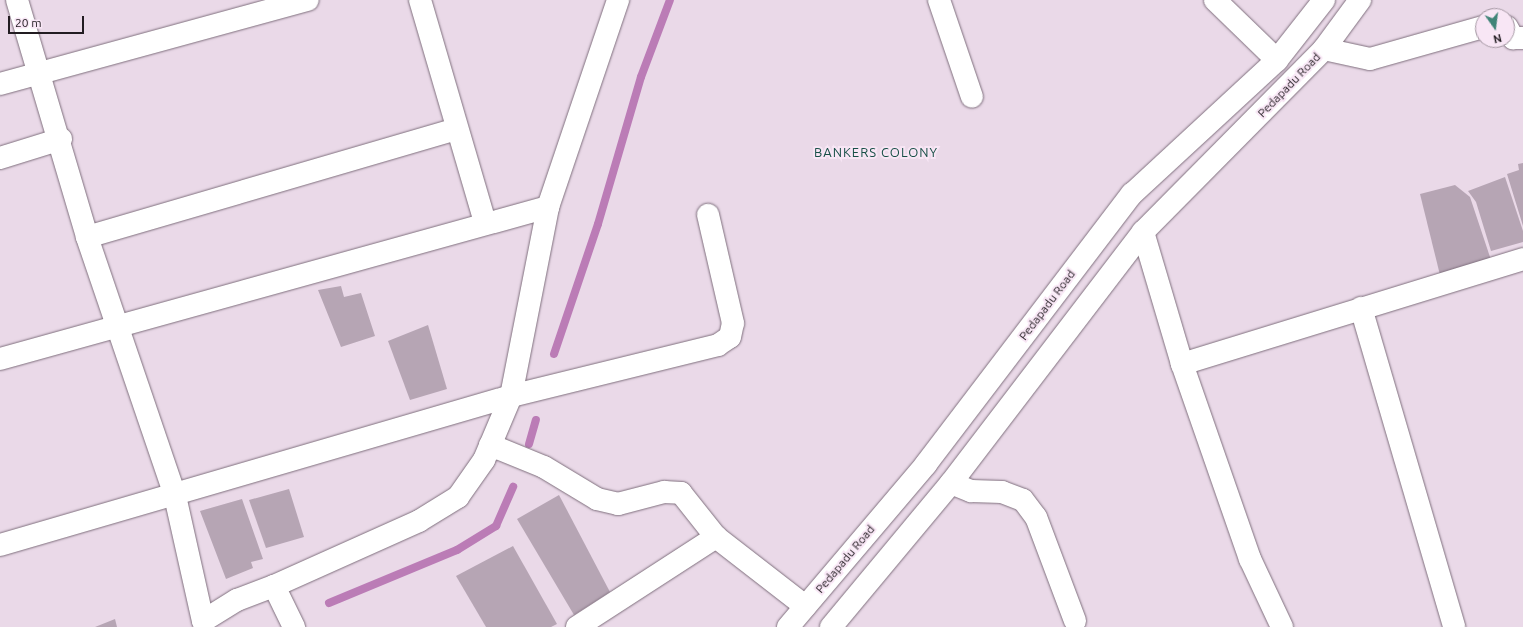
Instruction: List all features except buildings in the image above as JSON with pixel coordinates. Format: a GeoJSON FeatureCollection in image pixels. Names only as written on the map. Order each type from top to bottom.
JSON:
{"type":"FeatureCollection","features":[{"type":"Feature","properties":{"kind":"street"},"geometry":{"type":"LineString","coordinates":[[17,0],[61,139],[87,237],[174,496],[199,624],[237,600],[274,586],[419,521],[458,497],[490,445],[511,396],[548,206],[618,0]]}},
{"type":"Feature","properties":{"kind":"street"},"geometry":{"type":"LineString","coordinates":[[0,84],[308,0]]}},
{"type":"Feature","properties":{"kind":"street"},"geometry":{"type":"LineString","coordinates":[[420,0],[485,222]]}},
{"type":"Feature","properties":{"kind":"street"},"geometry":{"type":"LineString","coordinates":[[939,0],[972,97]]}},
{"type":"Feature","properties":{"kind":"street"},"geometry":{"type":"LineString","coordinates":[[1215,0],[1277,60]]}},
{"type":"Feature","properties":{"kind":"street","name":"Pedapadu Road"},"geometry":{"type":"LineString","coordinates":[[788,627],[926,464],[1132,194],[1277,60],[1324,0]]}},
{"type":"Feature","properties":{"kind":"street","name":"Pedapadu Road"},"geometry":{"type":"LineString","coordinates":[[831,627],[951,483],[1143,232],[1324,49],[1360,0]]}},
{"type":"Feature","properties":{"kind":"street"},"geometry":{"type":"LineString","coordinates":[[1324,49],[1370,59],[1475,29]]}},
{"type":"Feature","properties":{"kind":"street"},"geometry":{"type":"LineString","coordinates":[[87,237],[457,129]]}},
{"type":"Feature","properties":{"kind":"street"},"geometry":{"type":"LineString","coordinates":[[0,158],[61,139]]}},
{"type":"Feature","properties":{"kind":"street"},"geometry":{"type":"LineString","coordinates":[[0,359],[485,222],[548,206]]}},
{"type":"Feature","properties":{"kind":"street"},"geometry":{"type":"LineString","coordinates":[[0,545],[174,496],[511,396],[718,345],[730,337],[733,323],[708,215]]}},
{"type":"Feature","properties":{"kind":"street"},"geometry":{"type":"LineString","coordinates":[[1143,232],[1182,364],[1250,559],[1282,627]]}},
{"type":"Feature","properties":{"kind":"street"},"geometry":{"type":"LineString","coordinates":[[1182,364],[1523,259]]}},
{"type":"Feature","properties":{"kind":"street"},"geometry":{"type":"LineString","coordinates":[[1361,308],[1454,627]]}},
{"type":"Feature","properties":{"kind":"street"},"geometry":{"type":"LineString","coordinates":[[490,445],[544,467],[597,499],[618,504],[664,492],[681,493],[716,538],[805,606]]}},
{"type":"Feature","properties":{"kind":"street"},"geometry":{"type":"LineString","coordinates":[[951,483],[971,491],[1002,492],[1023,500],[1036,517],[1075,621]]}},
{"type":"Feature","properties":{"kind":"street"},"geometry":{"type":"LineString","coordinates":[[577,627],[716,538]]}},
{"type":"Feature","properties":{"kind":"street"},"geometry":{"type":"LineString","coordinates":[[274,586],[294,627]]}},
{"type":"Feature","properties":{"kind":"waterway"},"geometry":{"type":"LineString","coordinates":[[554,354],[598,224],[641,77],[670,0]]}},
{"type":"Feature","properties":{"kind":"waterway"},"geometry":{"type":"LineString","coordinates":[[529,444],[536,420]]}},
{"type":"Feature","properties":{"kind":"waterway"},"geometry":{"type":"LineString","coordinates":[[329,603],[457,550],[496,526],[513,487]]}},
{"type":"Feature","properties":{"kind":"district","name":"BANKERS COLONY"},"geometry":{"type":"Point","coordinates":[876,152]}}]}
